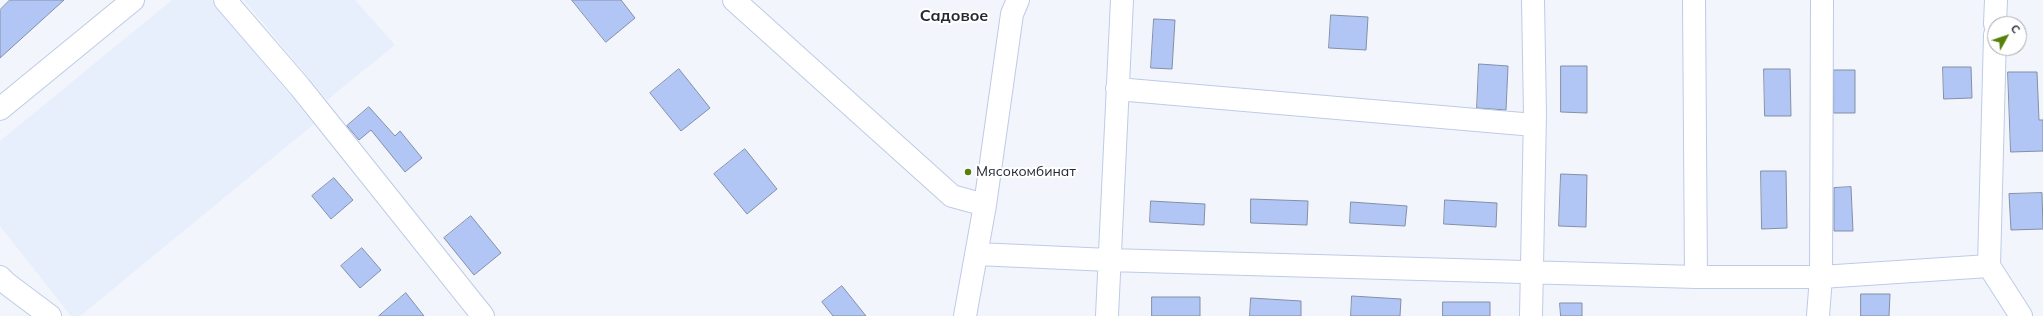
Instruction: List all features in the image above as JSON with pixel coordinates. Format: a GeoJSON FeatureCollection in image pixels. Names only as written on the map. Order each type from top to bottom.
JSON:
{"type":"FeatureCollection","features":[{"type":"Feature","properties":{"kind":"street"},"geometry":{"type":"LineString","coordinates":[[0,109],[133,0]]}},
{"type":"Feature","properties":{"kind":"street"},"geometry":{"type":"LineString","coordinates":[[226,0],[300,87],[483,316]]}},
{"type":"Feature","properties":{"kind":"street"},"geometry":{"type":"LineString","coordinates":[[734,0],[952,196],[985,206]]}},
{"type":"Feature","properties":{"kind":"street"},"geometry":{"type":"LineString","coordinates":[[965,316],[985,206],[1012,14],[1018,0]]}},
{"type":"Feature","properties":{"kind":"street"},"geometry":{"type":"LineString","coordinates":[[1107,316],[1122,0]]}},
{"type":"Feature","properties":{"kind":"street"},"geometry":{"type":"LineString","coordinates":[[1531,316],[1534,125],[1533,0]]}},
{"type":"Feature","properties":{"kind":"street"},"geometry":{"type":"LineString","coordinates":[[1694,0],[1696,277]]}},
{"type":"Feature","properties":{"kind":"street"},"geometry":{"type":"LineString","coordinates":[[1818,316],[1821,277],[1822,0]]}},
{"type":"Feature","properties":{"kind":"street"},"geometry":{"type":"LineString","coordinates":[[1995,16],[1996,0]]}},
{"type":"Feature","properties":{"kind":"street"},"geometry":{"type":"LineString","coordinates":[[1994,56],[1989,266],[2021,316]]}},
{"type":"Feature","properties":{"kind":"street"},"geometry":{"type":"LineString","coordinates":[[1118,89],[1534,125]]}},
{"type":"Feature","properties":{"kind":"street"},"geometry":{"type":"LineString","coordinates":[[977,254],[1109,260],[1696,277],[1821,277],[1989,266]]}},
{"type":"Feature","properties":{"kind":"street"},"geometry":{"type":"LineString","coordinates":[[0,277],[50,316]]}},
{"type":"Feature","properties":{"kind":"shaded area"},"geometry":{"type":"Polygon","coordinates":[[[172,0],[212,0],[314,124],[80,316],[71,316],[0,226],[0,141],[172,0]]]}},
{"type":"Feature","properties":{"kind":"shaded area"},"geometry":{"type":"Polygon","coordinates":[[[244,0],[355,0],[395,45],[327,100],[244,0]]]}},
{"type":"Feature","properties":{"kind":"building"},"geometry":{"type":"Polygon","coordinates":[[[10,0],[64,0],[0,58],[0,10],[10,0]]]}},
{"type":"Feature","properties":{"kind":"building"},"geometry":{"type":"Polygon","coordinates":[[[572,0],[621,0],[635,18],[606,42],[572,0]]]}},
{"type":"Feature","properties":{"kind":"building"},"geometry":{"type":"Polygon","coordinates":[[[1331,15],[1368,17],[1366,50],[1329,48],[1331,15]]]}},
{"type":"Feature","properties":{"kind":"building"},"geometry":{"type":"Polygon","coordinates":[[[1154,19],[1175,20],[1172,69],[1151,68],[1154,19]]]}},
{"type":"Feature","properties":{"kind":"building"},"geometry":{"type":"Polygon","coordinates":[[[1479,64],[1508,66],[1506,110],[1477,108],[1479,64]]]}},
{"type":"Feature","properties":{"kind":"building"},"geometry":{"type":"Polygon","coordinates":[[[1561,66],[1587,66],[1587,113],[1561,112],[1561,66]]]}},
{"type":"Feature","properties":{"kind":"building"},"geometry":{"type":"Polygon","coordinates":[[[1943,67],[1971,67],[1972,98],[1944,99],[1943,67]]]}},
{"type":"Feature","properties":{"kind":"building"},"geometry":{"type":"Polygon","coordinates":[[[679,69],[710,108],[681,131],[650,93],[679,69]]]}},
{"type":"Feature","properties":{"kind":"building"},"geometry":{"type":"Polygon","coordinates":[[[1764,69],[1790,69],[1791,116],[1765,116],[1764,69]]]}},
{"type":"Feature","properties":{"kind":"building"},"geometry":{"type":"Polygon","coordinates":[[[1834,70],[1855,70],[1855,113],[1834,113],[1834,70]]]}},
{"type":"Feature","properties":{"kind":"building"},"geometry":{"type":"Polygon","coordinates":[[[2008,72],[2037,72],[2039,120],[2043,120],[2043,151],[2011,152],[2008,72]]]}},
{"type":"Feature","properties":{"kind":"building"},"geometry":{"type":"Polygon","coordinates":[[[369,107],[395,136],[400,131],[422,158],[405,172],[371,130],[359,140],[347,126],[369,107]]]}},
{"type":"Feature","properties":{"kind":"building"},"geometry":{"type":"Polygon","coordinates":[[[745,149],[777,189],[747,214],[714,174],[745,149]]]}},
{"type":"Feature","properties":{"kind":"building"},"geometry":{"type":"Polygon","coordinates":[[[1761,171],[1786,171],[1787,228],[1762,229],[1761,171]]]}},
{"type":"Feature","properties":{"kind":"building"},"geometry":{"type":"Polygon","coordinates":[[[1561,174],[1587,175],[1586,227],[1559,226],[1561,174]]]}},
{"type":"Feature","properties":{"kind":"building"},"geometry":{"type":"Polygon","coordinates":[[[334,178],[353,200],[331,219],[312,196],[334,178]]]}},
{"type":"Feature","properties":{"kind":"building"},"geometry":{"type":"Polygon","coordinates":[[[1851,187],[1853,231],[1834,231],[1834,188],[1851,187]]]}},
{"type":"Feature","properties":{"kind":"building"},"geometry":{"type":"Polygon","coordinates":[[[2042,193],[2043,229],[2011,230],[2009,194],[2042,193]]]}},
{"type":"Feature","properties":{"kind":"building"},"geometry":{"type":"Polygon","coordinates":[[[1251,199],[1308,201],[1307,225],[1251,223],[1251,199]]]}},
{"type":"Feature","properties":{"kind":"building"},"geometry":{"type":"Polygon","coordinates":[[[1445,200],[1497,203],[1496,227],[1444,224],[1445,200]]]}},
{"type":"Feature","properties":{"kind":"building"},"geometry":{"type":"Polygon","coordinates":[[[1151,201],[1205,204],[1204,225],[1150,222],[1151,201]]]}},
{"type":"Feature","properties":{"kind":"building"},"geometry":{"type":"Polygon","coordinates":[[[1351,202],[1407,206],[1405,226],[1350,223],[1351,202]]]}},
{"type":"Feature","properties":{"kind":"building"},"geometry":{"type":"Polygon","coordinates":[[[471,216],[501,253],[474,275],[444,238],[471,216]]]}},
{"type":"Feature","properties":{"kind":"building"},"geometry":{"type":"Polygon","coordinates":[[[362,248],[381,270],[360,288],[341,266],[362,248]]]}},
{"type":"Feature","properties":{"kind":"building"},"geometry":{"type":"Polygon","coordinates":[[[842,286],[866,316],[833,316],[822,302],[842,286]]]}},
{"type":"Feature","properties":{"kind":"building"},"geometry":{"type":"Polygon","coordinates":[[[406,293],[424,316],[379,316],[406,293]]]}},
{"type":"Feature","properties":{"kind":"building"},"geometry":{"type":"Polygon","coordinates":[[[1861,294],[1890,294],[1889,316],[1861,316],[1861,294]]]}},
{"type":"Feature","properties":{"kind":"building"},"geometry":{"type":"Polygon","coordinates":[[[1352,296],[1401,299],[1400,316],[1351,316],[1352,296]]]}},
{"type":"Feature","properties":{"kind":"building"},"geometry":{"type":"Polygon","coordinates":[[[1152,297],[1200,297],[1200,316],[1152,316],[1152,297]]]}},
{"type":"Feature","properties":{"kind":"building"},"geometry":{"type":"Polygon","coordinates":[[[1251,298],[1301,301],[1301,316],[1250,316],[1251,298]]]}},
{"type":"Feature","properties":{"kind":"building"},"geometry":{"type":"Polygon","coordinates":[[[1443,302],[1490,302],[1490,316],[1443,316],[1443,302]]]}},
{"type":"Feature","properties":{"kind":"building"},"geometry":{"type":"Polygon","coordinates":[[[1560,303],[1582,303],[1582,316],[1561,316],[1560,303]]]}},
{"type":"Feature","properties":{"kind":"place","name":"Мясокомбинат"},"geometry":{"type":"Point","coordinates":[968,172]}},
{"type":"Feature","properties":{"kind":"district","name":"Садовое"},"geometry":{"type":"Point","coordinates":[954,16]}}]}
